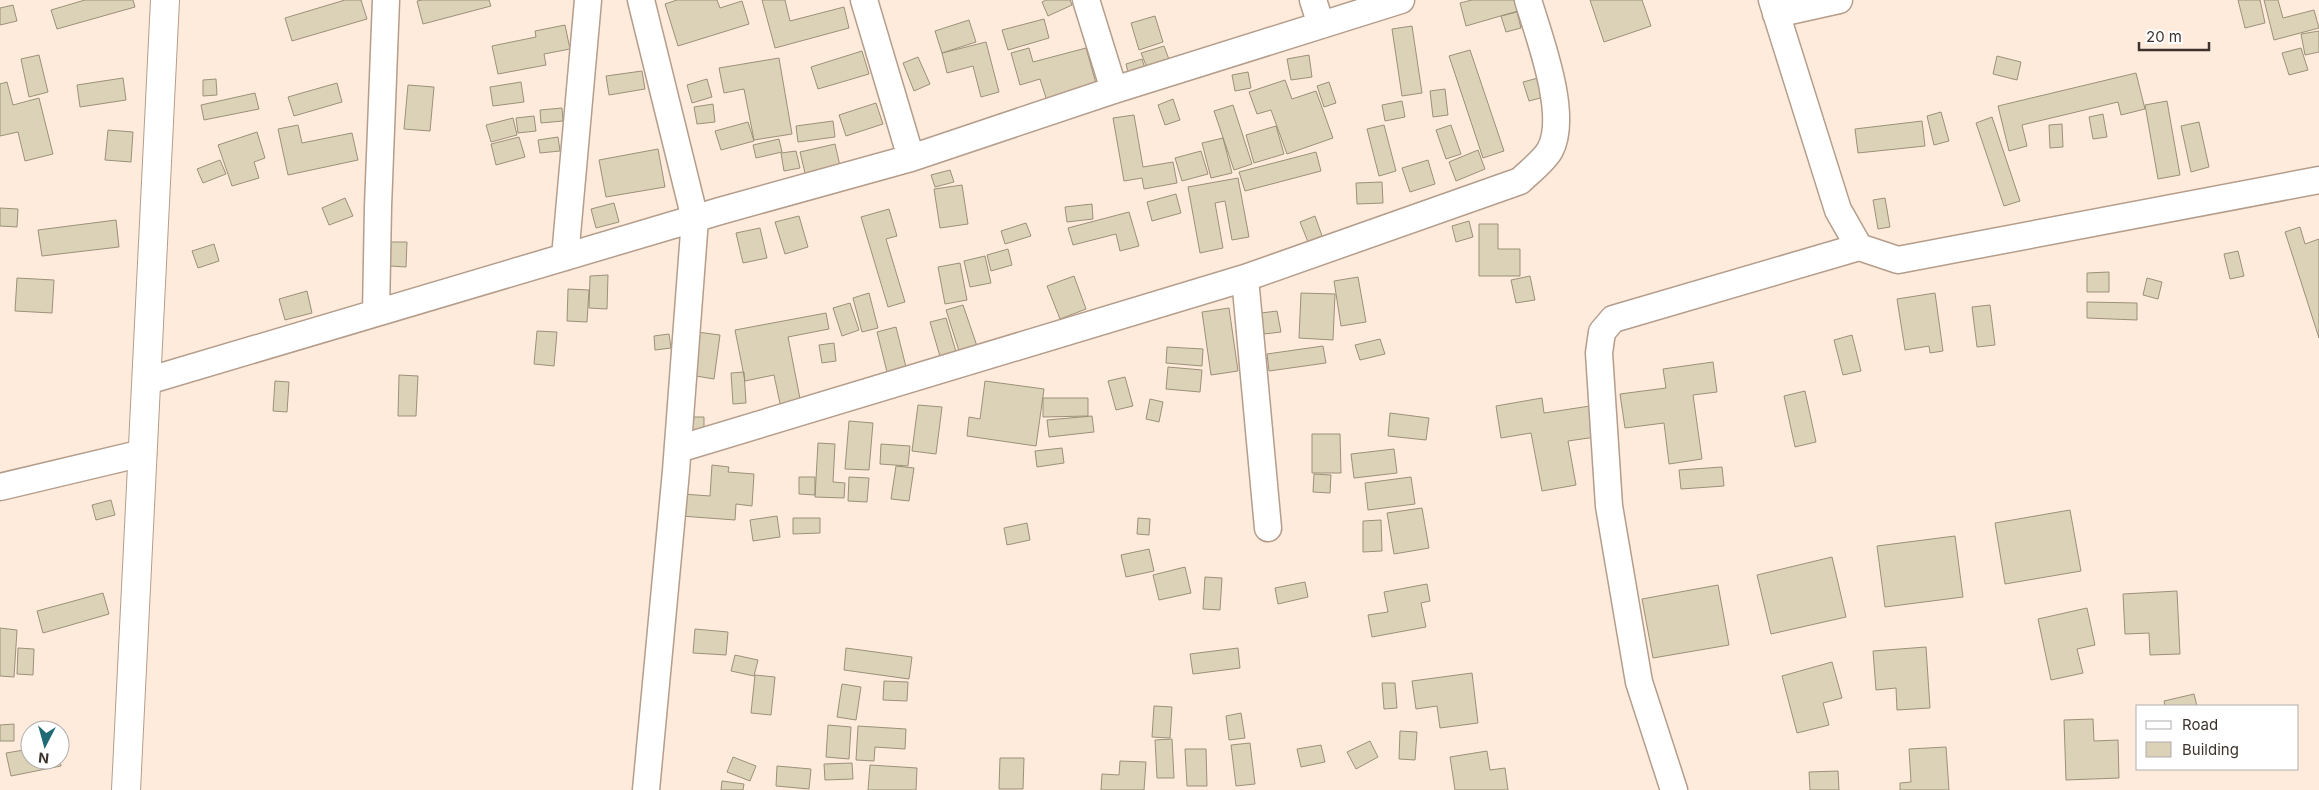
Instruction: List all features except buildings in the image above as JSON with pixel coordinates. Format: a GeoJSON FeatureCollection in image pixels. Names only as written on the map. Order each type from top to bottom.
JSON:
{"type":"FeatureCollection","features":[{"type":"Feature","properties":{"kind":"street"},"geometry":{"type":"LineString","coordinates":[[126,790],[166,0]]}},
{"type":"Feature","properties":{"kind":"street"},"geometry":{"type":"LineString","coordinates":[[376,313],[386,0]]}},
{"type":"Feature","properties":{"kind":"street"},"geometry":{"type":"LineString","coordinates":[[565,257],[588,0]]}},
{"type":"Feature","properties":{"kind":"street"},"geometry":{"type":"LineString","coordinates":[[641,0],[695,219],[678,449],[646,790]]}},
{"type":"Feature","properties":{"kind":"street"},"geometry":{"type":"LineString","coordinates":[[864,0],[911,158]]}},
{"type":"Feature","properties":{"kind":"street"},"geometry":{"type":"LineString","coordinates":[[1086,0],[1114,90]]}},
{"type":"Feature","properties":{"kind":"street"},"geometry":{"type":"LineString","coordinates":[[1313,0],[1321,25]]}},
{"type":"Feature","properties":{"kind":"street"},"geometry":{"type":"LineString","coordinates":[[147,381],[695,219],[911,158],[1114,90],[1401,0]]}},
{"type":"Feature","properties":{"kind":"street"},"geometry":{"type":"LineString","coordinates":[[678,449],[1245,278],[1520,181],[1550,150],[1557,120],[1549,70],[1528,0]]}},
{"type":"Feature","properties":{"kind":"street"},"geometry":{"type":"LineString","coordinates":[[1839,0],[1774,7],[1838,210],[1859,247]]}},
{"type":"Feature","properties":{"kind":"street"},"geometry":{"type":"LineString","coordinates":[[1674,790],[1639,682],[1609,506],[1598,352],[1602,332],[1613,319],[1859,247],[1898,260],[2319,180]]}},
{"type":"Feature","properties":{"kind":"street"},"geometry":{"type":"LineString","coordinates":[[1245,278],[1268,528]]}},
{"type":"Feature","properties":{"kind":"street"},"geometry":{"type":"LineString","coordinates":[[0,487],[143,453]]}}]}
